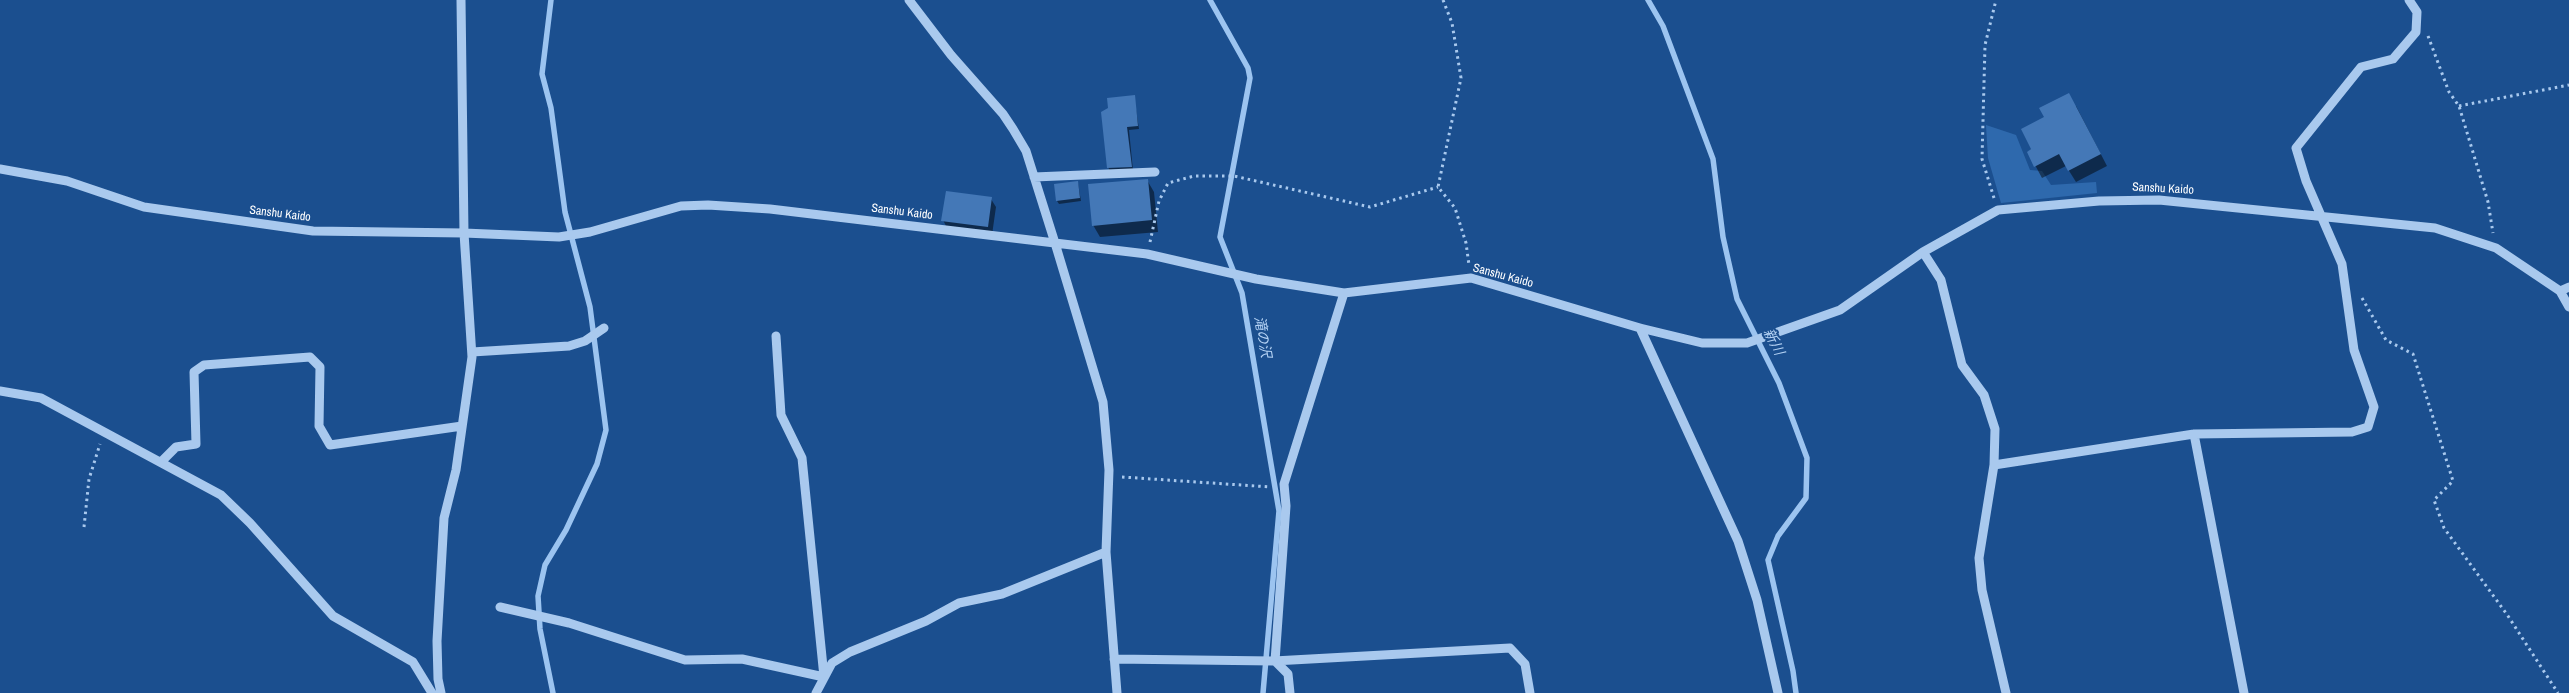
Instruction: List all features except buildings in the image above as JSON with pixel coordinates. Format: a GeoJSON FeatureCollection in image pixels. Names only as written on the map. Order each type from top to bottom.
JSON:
{"type":"FeatureCollection","features":[{"type":"Feature","properties":{"kind":"street"},"geometry":{"type":"LineString","coordinates":[[441,693],[438,679],[437,641],[444,518],[456,470],[472,352],[464,233],[461,0]]}},
{"type":"Feature","properties":{"kind":"street"},"geometry":{"type":"LineString","coordinates":[[909,0],[951,54],[1003,114],[1026,152],[1056,243],[1103,402],[1109,476],[1106,552],[1117,693]]}},
{"type":"Feature","properties":{"kind":"street"},"geometry":{"type":"LineString","coordinates":[[1994,465],[2194,434],[2352,432],[2368,427],[2374,408],[2354,350],[2342,264],[2298,160],[2296,148],[2361,68],[2394,59],[2416,32],[2417,12],[2409,0]]}},
{"type":"Feature","properties":{"kind":"street","name":"Sanshu Kaido"},"geometry":{"type":"LineString","coordinates":[[0,169],[67,181],[144,207],[313,231],[464,233],[563,237],[582,234],[681,206],[708,205],[770,209],[1147,254],[1249,278],[1344,292],[1471,278],[1640,328],[1702,343],[1747,343],[1840,310],[1923,252],[1998,210],[2099,200],[2159,200],[2435,228],[2496,248],[2560,291]]}},
{"type":"Feature","properties":{"kind":"street"},"geometry":{"type":"LineString","coordinates":[[1034,177],[1155,172]]}},
{"type":"Feature","properties":{"kind":"street"},"geometry":{"type":"LineString","coordinates":[[1923,252],[1940,280],[1962,365],[1984,394],[1995,429],[1994,465],[1979,558],[1982,590],[2006,693]]}},
{"type":"Feature","properties":{"kind":"street"},"geometry":{"type":"LineString","coordinates":[[2569,287],[2560,291],[2569,307]]}},
{"type":"Feature","properties":{"kind":"street"},"geometry":{"type":"LineString","coordinates":[[1290,693],[1288,674],[1275,661],[1286,506],[1284,484],[1344,292]]}},
{"type":"Feature","properties":{"kind":"street"},"geometry":{"type":"LineString","coordinates":[[1640,328],[1738,541],[1757,600],[1778,693]]}},
{"type":"Feature","properties":{"kind":"street"},"geometry":{"type":"LineString","coordinates":[[472,352],[569,346],[585,340],[602,329]]}},
{"type":"Feature","properties":{"kind":"street"},"geometry":{"type":"LineString","coordinates":[[776,336],[781,415],[802,458],[824,677]]}},
{"type":"Feature","properties":{"kind":"street"},"geometry":{"type":"LineString","coordinates":[[161,462],[176,447],[196,444],[194,372],[204,365],[310,357],[320,367],[319,426],[330,445],[462,426]]}},
{"type":"Feature","properties":{"kind":"street"},"geometry":{"type":"LineString","coordinates":[[0,391],[41,398],[221,495],[250,523],[333,616],[414,662],[432,693]]}},
{"type":"Feature","properties":{"kind":"street"},"geometry":{"type":"LineString","coordinates":[[2194,434],[2244,693]]}},
{"type":"Feature","properties":{"kind":"street"},"geometry":{"type":"LineString","coordinates":[[816,693],[832,663],[850,652],[926,621],[959,603],[1002,594],[1106,552]]}},
{"type":"Feature","properties":{"kind":"street"},"geometry":{"type":"LineString","coordinates":[[500,607],[531,616],[550,619],[685,660],[742,660],[824,677]]}},
{"type":"Feature","properties":{"kind":"street"},"geometry":{"type":"LineString","coordinates":[[1114,659],[1275,661],[1510,648],[1524,664],[1530,693]]}},
{"type":"Feature","properties":{"kind":"path"},"geometry":{"type":"LineString","coordinates":[[1438,187],[1461,78],[1452,22],[1443,0]]}},
{"type":"Feature","properties":{"kind":"path"},"geometry":{"type":"LineString","coordinates":[[1996,0],[1985,45],[1982,159],[1998,210]]}},
{"type":"Feature","properties":{"kind":"path"},"geometry":{"type":"LineString","coordinates":[[2417,12],[2449,92],[2459,106],[2488,202],[2496,248]]}},
{"type":"Feature","properties":{"kind":"path"},"geometry":{"type":"LineString","coordinates":[[2459,106],[2569,85]]}},
{"type":"Feature","properties":{"kind":"path"},"geometry":{"type":"LineString","coordinates":[[1147,254],[1159,201],[1168,183],[1194,176],[1234,176],[1370,207],[1438,187]]}},
{"type":"Feature","properties":{"kind":"path"},"geometry":{"type":"LineString","coordinates":[[1438,187],[1455,208],[1466,243],[1471,278]]}},
{"type":"Feature","properties":{"kind":"path"},"geometry":{"type":"LineString","coordinates":[[2356,290],[2386,340],[2413,354],[2453,481],[2434,500],[2444,528],[2508,616],[2558,693]]}},
{"type":"Feature","properties":{"kind":"path"},"geometry":{"type":"LineString","coordinates":[[84,527],[88,479],[104,432]]}},
{"type":"Feature","properties":{"kind":"path"},"geometry":{"type":"LineString","coordinates":[[1109,476],[1266,487]]}},
{"type":"Feature","properties":{"kind":"shaded area"},"geometry":{"type":"Polygon","coordinates":[[[1986,125],[2016,135],[2030,170],[2042,171],[2051,185],[2096,182],[2097,193],[2001,203],[1988,158],[1986,125]]]}},
{"type":"Feature","properties":{"kind":"waterway"},"geometry":{"type":"LineString","coordinates":[[551,0],[542,74],[551,108],[565,212],[590,307],[606,430],[597,464],[566,530],[545,565],[538,596],[540,629],[553,693]]}},
{"type":"Feature","properties":{"kind":"waterway","name":"滝の沢"},"geometry":{"type":"LineString","coordinates":[[1210,0],[1248,68],[1250,78],[1220,237],[1242,293],[1279,511],[1263,693]]}},
{"type":"Feature","properties":{"kind":"waterway","name":"新川"},"geometry":{"type":"LineString","coordinates":[[1648,0],[1663,26],[1713,159],[1723,237],[1737,299],[1779,383],[1807,458],[1806,498],[1778,536],[1768,560],[1793,671],[1796,693]]}}]}
